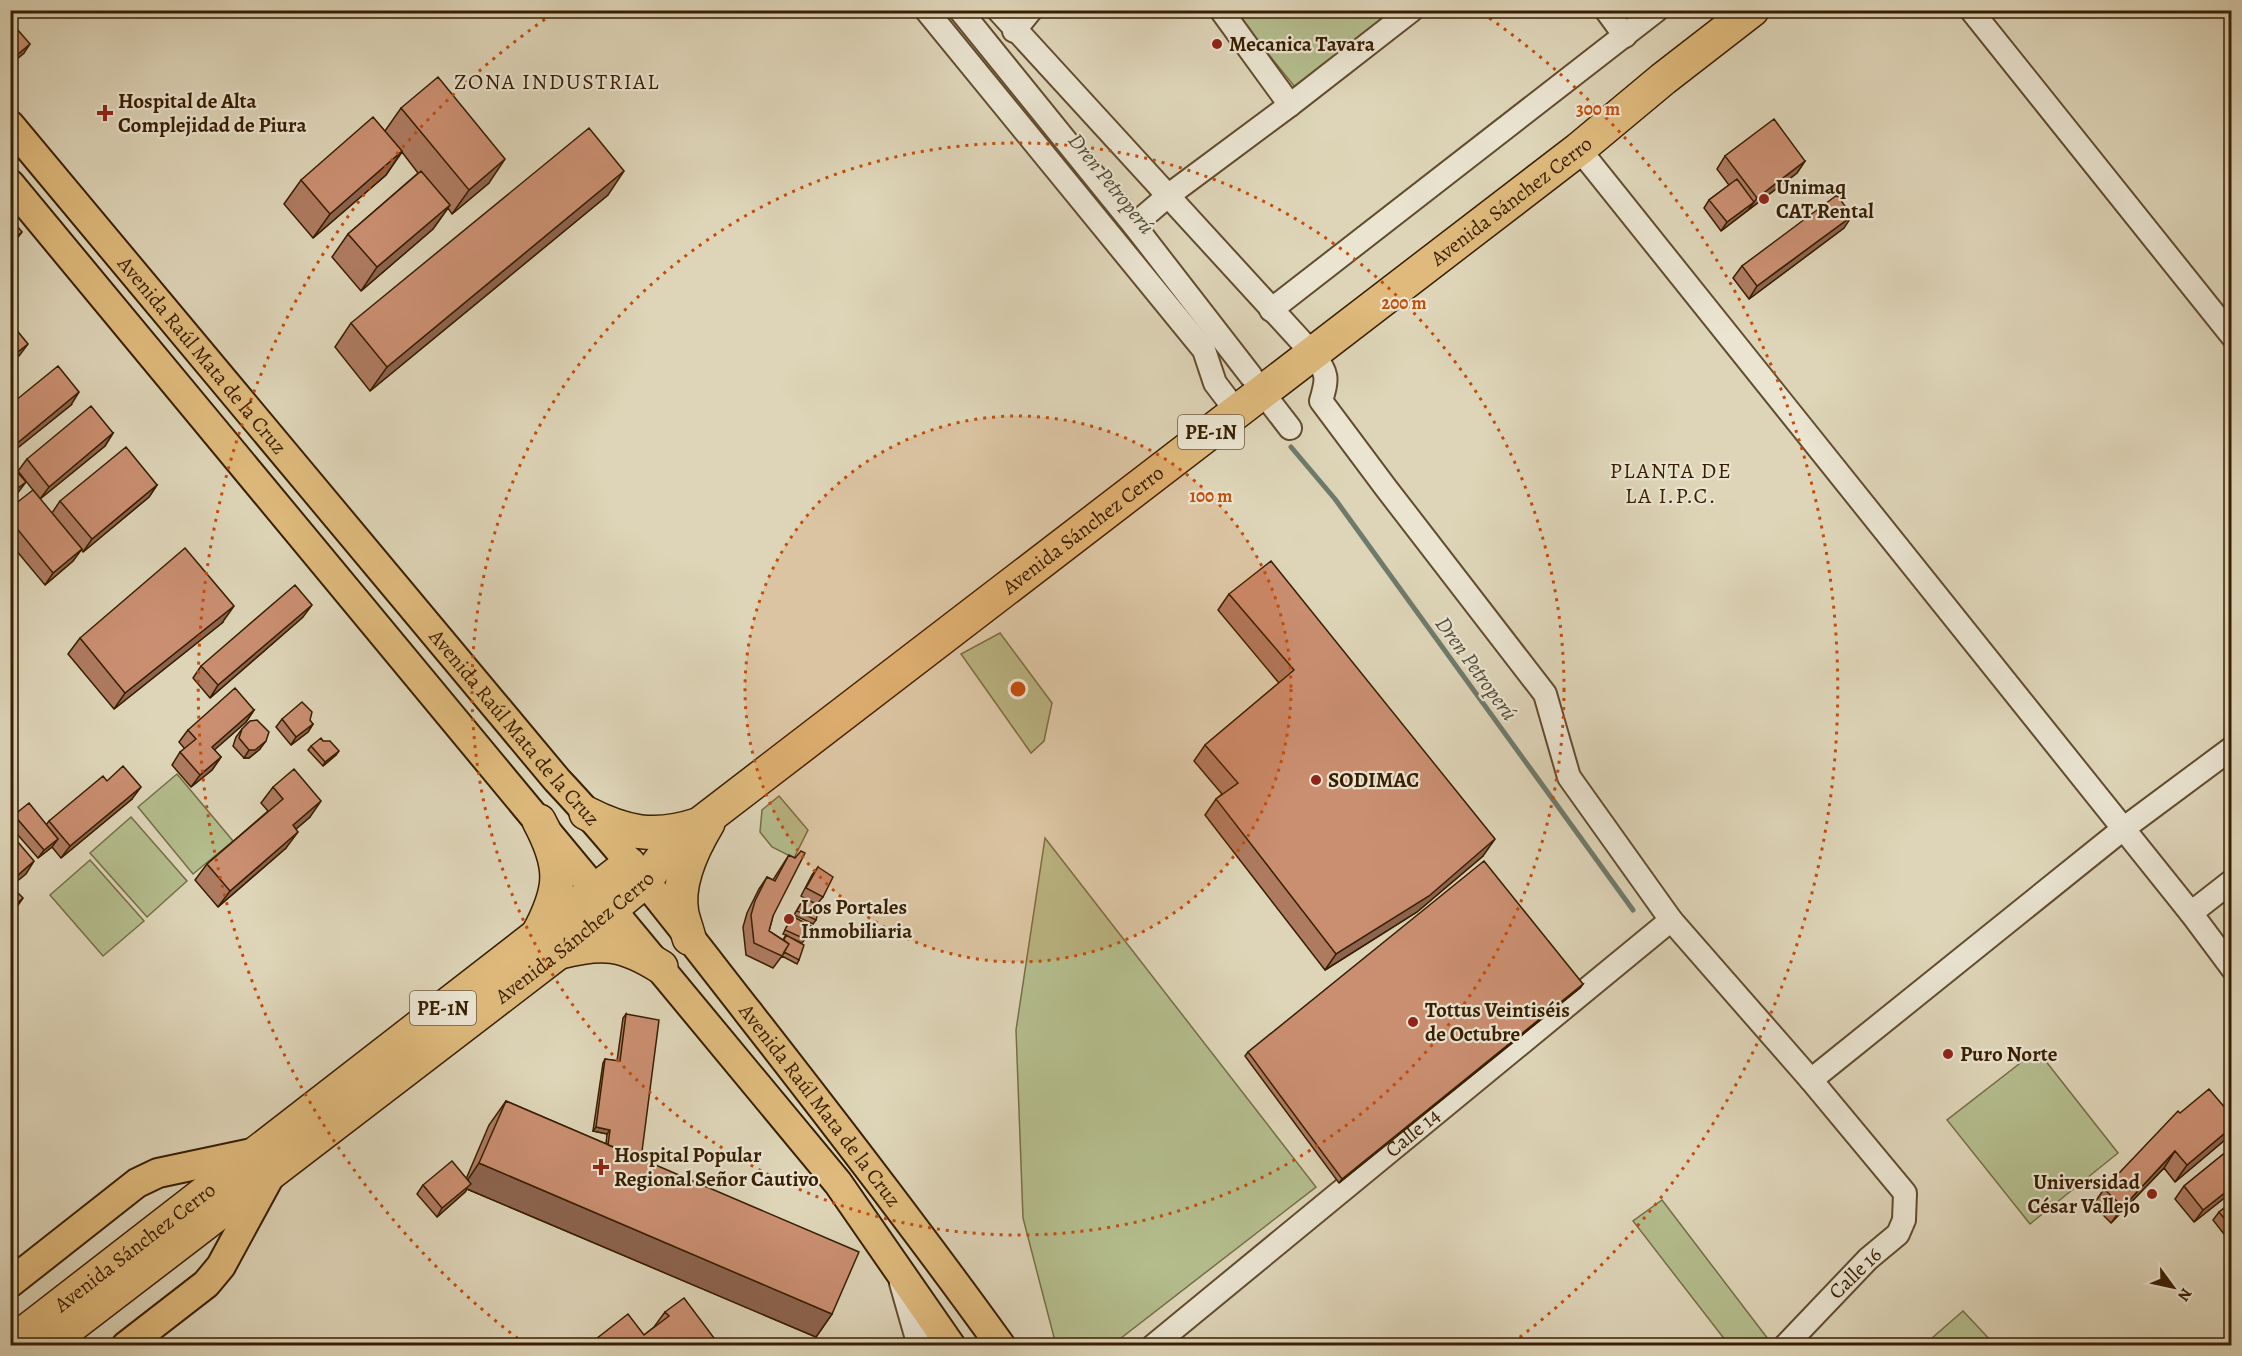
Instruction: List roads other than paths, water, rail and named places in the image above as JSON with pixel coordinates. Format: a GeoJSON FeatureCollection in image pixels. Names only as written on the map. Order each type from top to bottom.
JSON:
{"type":"FeatureCollection","features":[{"type":"Feature","properties":{"kind":"highway","name":"Avenida Sánchez Cerro"},"geometry":{"type":"LineString","coordinates":[[10,1344],[265,1161],[548,944],[637,872],[1580,149],[1663,79],[1752,10]]}},
{"type":"Feature","properties":{"kind":"highway"},"geometry":{"type":"LineString","coordinates":[[586,813],[609,825],[628,831],[664,834],[707,819]]}},
{"type":"Feature","properties":{"kind":"highway"},"geometry":{"type":"LineString","coordinates":[[689,938],[682,913],[684,882],[694,846],[707,819]]}},
{"type":"Feature","properties":{"kind":"highway"},"geometry":{"type":"LineString","coordinates":[[539,820],[556,857],[558,872],[548,944],[615,946],[633,951],[661,967]]}},
{"type":"Feature","properties":{"kind":"highway","name":"Avenida Sánchez Cerro"},"geometry":{"type":"LineString","coordinates":[[45,1346],[265,1161]]}},
{"type":"Feature","properties":{"kind":"main road","name":"Avenida Raúl Mata de la Cruz"},"geometry":{"type":"LineString","coordinates":[[10,125],[549,771],[637,872],[944,1266],[1001,1346]]}},
{"type":"Feature","properties":{"kind":"main road","name":"Avenida Raúl Mata de la Cruz"},"geometry":{"type":"LineString","coordinates":[[10,184],[661,967],[837,1183],[951,1346]]}},
{"type":"Feature","properties":{"kind":"main road"},"geometry":{"type":"LineString","coordinates":[[754,1081],[738,1052],[737,1043],[742,1036],[752,1039],[782,1061],[805,1085]]}},
{"type":"Feature","properties":{"kind":"main road","name":"Avenida Sánchez Cerro"},"geometry":{"type":"LineString","coordinates":[[10,1283],[137,1183],[158,1173],[265,1161],[221,1266],[206,1284],[126,1346]]}},
{"type":"Feature","properties":{"kind":"street"},"geometry":{"type":"LineString","coordinates":[[926,10],[1204,350],[1215,383],[1237,412]]}},
{"type":"Feature","properties":{"kind":"street"},"geometry":{"type":"LineString","coordinates":[[960,10],[1134,225],[1251,376]]}},
{"type":"Feature","properties":{"kind":"street"},"geometry":{"type":"LineString","coordinates":[[998,10],[1014,31],[1169,195],[1313,354],[1325,370],[1327,381],[1321,401],[1386,489],[1545,694],[1569,777],[1671,920],[1811,1080],[2123,829],[2232,748]]}},
{"type":"Feature","properties":{"kind":"street"},"geometry":{"type":"LineString","coordinates":[[1014,31],[1031,10]]}},
{"type":"Feature","properties":{"kind":"street"},"geometry":{"type":"LineString","coordinates":[[1134,225],[1169,195],[1412,10]]}},
{"type":"Feature","properties":{"kind":"street"},"geometry":{"type":"LineString","coordinates":[[1606,10],[1625,36]]}},
{"type":"Feature","properties":{"kind":"street"},"geometry":{"type":"LineString","coordinates":[[1271,310],[1657,10]]}},
{"type":"Feature","properties":{"kind":"street"},"geometry":{"type":"LineString","coordinates":[[1971,10],[2232,336]]}},
{"type":"Feature","properties":{"kind":"street"},"geometry":{"type":"LineString","coordinates":[[1222,11],[1290,105]]}},
{"type":"Feature","properties":{"kind":"street"},"geometry":{"type":"LineString","coordinates":[[1580,149],[2191,913],[2232,968]]}},
{"type":"Feature","properties":{"kind":"street"},"geometry":{"type":"LineString","coordinates":[[1273,406],[1290,428]]}},
{"type":"Feature","properties":{"kind":"street"},"geometry":{"type":"LineString","coordinates":[[2191,913],[2232,881]]}},
{"type":"Feature","properties":{"kind":"street","name":"Calle 14"},"geometry":{"type":"LineString","coordinates":[[1153,1346],[1671,920]]}},
{"type":"Feature","properties":{"kind":"street","name":"Calle 16"},"geometry":{"type":"LineString","coordinates":[[1785,1346],[1868,1259],[1898,1234],[1904,1220],[1905,1193],[1811,1080]]}},
{"type":"Feature","properties":{"kind":"street"},"geometry":{"type":"LineString","coordinates":[[896,1267],[919,1346]]}},
{"type":"Feature","properties":{"kind":"waterway","name":"Dren Petroperú"},"geometry":{"type":"LineString","coordinates":[[1291,447],[1335,499],[1633,910]]}},
{"type":"Feature","properties":{"kind":"place","name":"Mecanica Tavara"},"geometry":{"type":"Point","coordinates":[1217,44]}},
{"type":"Feature","properties":{"kind":"place","name":"Hospital de Alta Complejidad de Piura"},"geometry":{"type":"Point","coordinates":[105,113]}},
{"type":"Feature","properties":{"kind":"place","name":"Unimaq CAT Rental"},"geometry":{"type":"Point","coordinates":[1764,199]}},
{"type":"Feature","properties":{"kind":"place","name":"SODIMAC"},"geometry":{"type":"Point","coordinates":[1316,780]}},
{"type":"Feature","properties":{"kind":"place","name":"Los Portales Inmobiliaria"},"geometry":{"type":"Point","coordinates":[789,919]}},
{"type":"Feature","properties":{"kind":"place","name":"Tottus Veintiséis de Octubre"},"geometry":{"type":"Point","coordinates":[1413,1022]}},
{"type":"Feature","properties":{"kind":"place","name":"Puro Norte"},"geometry":{"type":"Point","coordinates":[1948,1054]}},
{"type":"Feature","properties":{"kind":"place","name":"Hospital Popular Regional Señor Cautivo"},"geometry":{"type":"Point","coordinates":[601,1167]}},
{"type":"Feature","properties":{"kind":"place","name":"Universidad César Vallejo"},"geometry":{"type":"Point","coordinates":[2152,1194]}},
{"type":"Feature","properties":{"kind":"district","name":"ZONA INDUSTRIAL"},"geometry":{"type":"Point","coordinates":[557,81]}},
{"type":"Feature","properties":{"kind":"district","name":"PLANTA DE LA I.P.C."},"geometry":{"type":"Point","coordinates":[1671,482]}}]}
